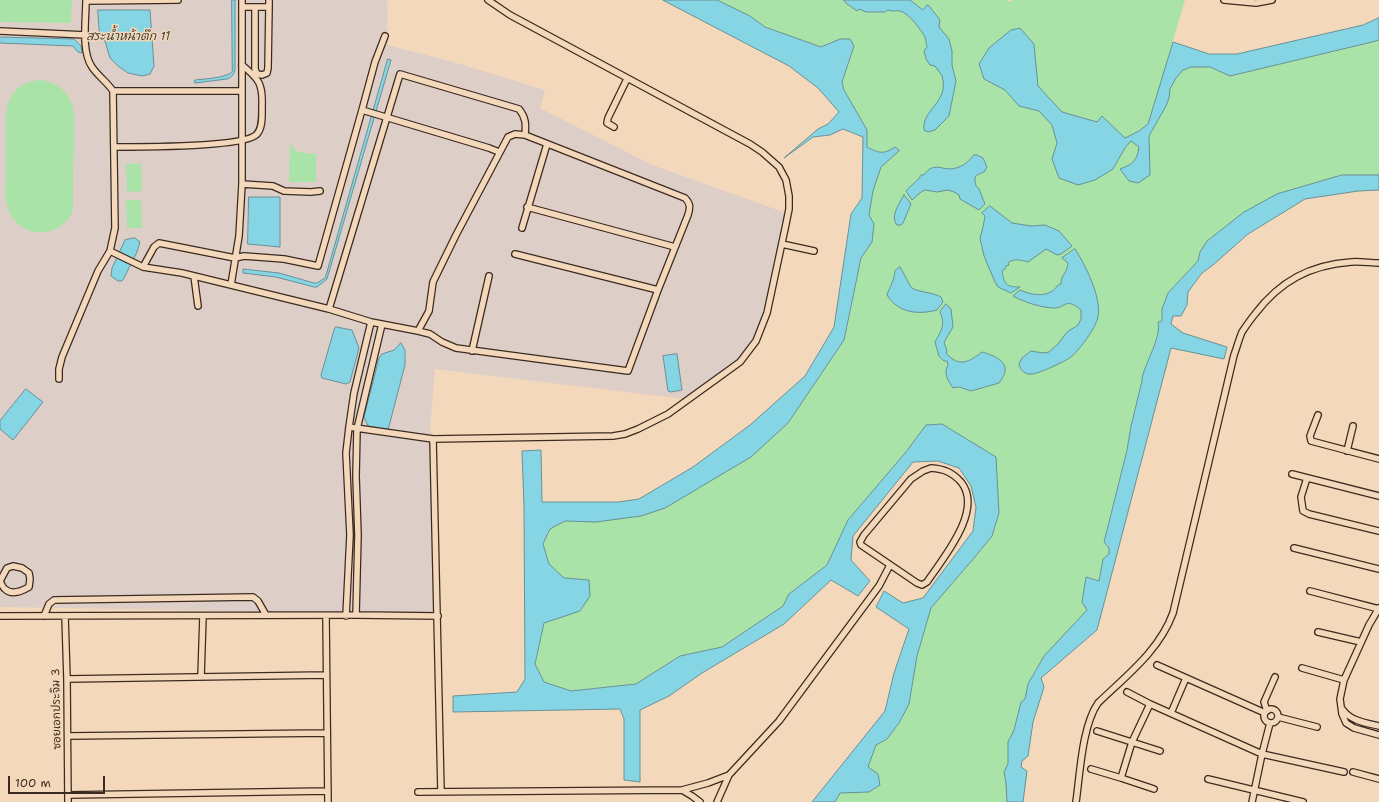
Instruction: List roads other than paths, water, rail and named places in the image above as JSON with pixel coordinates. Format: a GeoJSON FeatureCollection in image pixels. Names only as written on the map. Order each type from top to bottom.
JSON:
{"type":"FeatureCollection","features":[{"type":"Feature","properties":{"kind":"street"},"geometry":{"type":"LineString","coordinates":[[59,379],[59,369],[62,357],[98,271],[110,251],[115,228],[113,91],[109,84],[93,68],[88,60],[86,52],[86,0],[178,0]]}},
{"type":"Feature","properties":{"kind":"street"},"geometry":{"type":"LineString","coordinates":[[231,285],[239,236],[242,184],[242,0]]}},
{"type":"Feature","properties":{"kind":"street"},"geometry":{"type":"LineString","coordinates":[[255,7],[254,64],[256,72],[262,75],[267,73],[268,68],[269,0]]}},
{"type":"Feature","properties":{"kind":"street"},"geometry":{"type":"LineString","coordinates":[[349,427],[433,439],[613,436],[638,429],[655,421],[721,377],[740,362],[750,351],[765,319],[789,209],[789,196],[786,180],[779,167],[750,144],[510,15],[488,0]]}},
{"type":"Feature","properties":{"kind":"street"},"geometry":{"type":"LineString","coordinates":[[1224,0],[1256,3],[1272,0]]}},
{"type":"Feature","properties":{"kind":"street"},"geometry":{"type":"LineString","coordinates":[[242,8],[269,7]]}},
{"type":"Feature","properties":{"kind":"street"},"geometry":{"type":"LineString","coordinates":[[0,31],[86,35]]}},
{"type":"Feature","properties":{"kind":"street"},"geometry":{"type":"LineString","coordinates":[[141,266],[154,247],[159,244],[235,258],[244,256],[284,259],[318,266],[364,111],[375,62],[385,36]]}},
{"type":"Feature","properties":{"kind":"street"},"geometry":{"type":"LineString","coordinates":[[114,147],[148,147],[242,141],[258,134],[261,124],[262,87],[242,65]]}},
{"type":"Feature","properties":{"kind":"street"},"geometry":{"type":"LineString","coordinates":[[329,309],[388,118],[400,74],[519,110],[524,116],[526,124],[525,135]]}},
{"type":"Feature","properties":{"kind":"street"},"geometry":{"type":"LineString","coordinates":[[614,127],[607,123],[608,118],[627,79]]}},
{"type":"Feature","properties":{"kind":"street"},"geometry":{"type":"LineString","coordinates":[[113,91],[242,91]]}},
{"type":"Feature","properties":{"kind":"street"},"geometry":{"type":"LineString","coordinates":[[364,111],[499,152]]}},
{"type":"Feature","properties":{"kind":"street"},"geometry":{"type":"LineString","coordinates":[[110,251],[141,266],[182,273],[329,309],[371,322],[418,330],[430,334],[442,342],[456,348],[628,371],[690,209],[689,202],[685,198],[525,135],[515,134],[508,137],[433,282],[429,311],[418,330]]}},
{"type":"Feature","properties":{"kind":"street"},"geometry":{"type":"LineString","coordinates":[[522,228],[547,144]]}},
{"type":"Feature","properties":{"kind":"street"},"geometry":{"type":"LineString","coordinates":[[242,184],[273,186],[284,191],[320,191]]}},
{"type":"Feature","properties":{"kind":"street"},"geometry":{"type":"LineString","coordinates":[[527,207],[675,247]]}},
{"type":"Feature","properties":{"kind":"street"},"geometry":{"type":"LineString","coordinates":[[782,244],[814,251]]}},
{"type":"Feature","properties":{"kind":"street"},"geometry":{"type":"LineString","coordinates":[[515,254],[658,290]]}},
{"type":"Feature","properties":{"kind":"street"},"geometry":{"type":"LineString","coordinates":[[1076,802],[1086,733],[1094,709],[1098,703],[1152,650],[1168,627],[1173,613],[1234,355],[1242,333],[1270,296],[1300,275],[1333,264],[1353,262],[1379,263]]}},
{"type":"Feature","properties":{"kind":"street"},"geometry":{"type":"LineString","coordinates":[[194,276],[198,306]]}},
{"type":"Feature","properties":{"kind":"street"},"geometry":{"type":"LineString","coordinates":[[472,351],[489,276]]}},
{"type":"Feature","properties":{"kind":"street"},"geometry":{"type":"LineString","coordinates":[[346,616],[350,535],[346,453],[354,393],[371,322]]}},
{"type":"Feature","properties":{"kind":"street"},"geometry":{"type":"LineString","coordinates":[[356,615],[358,535],[356,476],[357,429],[382,324]]}},
{"type":"Feature","properties":{"kind":"street"},"geometry":{"type":"LineString","coordinates":[[1318,415],[1310,436],[1311,441],[1379,459]]}},
{"type":"Feature","properties":{"kind":"street"},"geometry":{"type":"LineString","coordinates":[[1347,451],[1353,426]]}},
{"type":"Feature","properties":{"kind":"street"},"geometry":{"type":"LineString","coordinates":[[433,439],[438,616],[440,792]]}},
{"type":"Feature","properties":{"kind":"street"},"geometry":{"type":"LineString","coordinates":[[931,468],[944,470],[954,474],[966,491],[968,505],[963,522],[950,548],[924,584],[919,585],[890,565],[861,545],[861,539],[911,478],[923,470],[931,468]]}},
{"type":"Feature","properties":{"kind":"street"},"geometry":{"type":"LineString","coordinates":[[1292,474],[1379,496]]}},
{"type":"Feature","properties":{"kind":"street"},"geometry":{"type":"LineString","coordinates":[[1307,478],[1301,497],[1303,511],[1309,514],[1379,531]]}},
{"type":"Feature","properties":{"kind":"street"},"geometry":{"type":"LineString","coordinates":[[1294,548],[1379,569]]}},
{"type":"Feature","properties":{"kind":"street"},"geometry":{"type":"LineString","coordinates":[[717,802],[729,775],[779,721],[879,586],[890,565]]}},
{"type":"Feature","properties":{"kind":"street"},"geometry":{"type":"LineString","coordinates":[[13,566],[22,568],[29,573],[29,587],[22,591],[12,593],[5,589],[0,581],[7,568],[13,566]]}},
{"type":"Feature","properties":{"kind":"street"},"geometry":{"type":"LineString","coordinates":[[1310,591],[1379,609],[1368,625],[1360,642],[1344,680],[1340,700],[1342,714],[1346,722],[1354,728],[1379,735]]}},
{"type":"Feature","properties":{"kind":"street"},"geometry":{"type":"LineString","coordinates":[[44,616],[49,604],[54,600],[253,597],[258,601],[266,615]]}},
{"type":"Feature","properties":{"kind":"street"},"geometry":{"type":"LineString","coordinates":[[0,616],[438,616]]}},
{"type":"Feature","properties":{"kind":"street","name":"ซอยเอกประจิม 3"},"geometry":{"type":"LineString","coordinates":[[65,616],[68,802]]}},
{"type":"Feature","properties":{"kind":"street"},"geometry":{"type":"LineString","coordinates":[[201,677],[203,616]]}},
{"type":"Feature","properties":{"kind":"street"},"geometry":{"type":"LineString","coordinates":[[326,616],[328,802]]}},
{"type":"Feature","properties":{"kind":"street"},"geometry":{"type":"LineString","coordinates":[[1318,632],[1360,642]]}},
{"type":"Feature","properties":{"kind":"street"},"geometry":{"type":"LineString","coordinates":[[1157,665],[1266,712]]}},
{"type":"Feature","properties":{"kind":"street"},"geometry":{"type":"LineString","coordinates":[[1302,668],[1344,680]]}},
{"type":"Feature","properties":{"kind":"street"},"geometry":{"type":"LineString","coordinates":[[67,679],[326,675]]}},
{"type":"Feature","properties":{"kind":"street"},"geometry":{"type":"LineString","coordinates":[[1270,723],[1265,720],[1266,712],[1264,702],[1275,677]]}},
{"type":"Feature","properties":{"kind":"street"},"geometry":{"type":"LineString","coordinates":[[1171,713],[1186,678]]}},
{"type":"Feature","properties":{"kind":"street"},"geometry":{"type":"LineString","coordinates":[[1127,692],[1150,704],[1262,754],[1344,772]]}},
{"type":"Feature","properties":{"kind":"street"},"geometry":{"type":"LineString","coordinates":[[1121,778],[1132,742],[1150,704]]}},
{"type":"Feature","properties":{"kind":"street"},"geometry":{"type":"LineString","coordinates":[[1342,708],[1347,715],[1355,720],[1379,726]]}},
{"type":"Feature","properties":{"kind":"street"},"geometry":{"type":"LineString","coordinates":[[1266,712],[1271,709],[1275,711],[1278,717],[1317,728]]}},
{"type":"Feature","properties":{"kind":"street"},"geometry":{"type":"LineString","coordinates":[[1270,723],[1275,721],[1278,717]]}},
{"type":"Feature","properties":{"kind":"street"},"geometry":{"type":"LineString","coordinates":[[1252,802],[1270,723]]}},
{"type":"Feature","properties":{"kind":"street"},"geometry":{"type":"LineString","coordinates":[[1097,731],[1160,752]]}},
{"type":"Feature","properties":{"kind":"street"},"geometry":{"type":"LineString","coordinates":[[68,736],[327,733]]}},
{"type":"Feature","properties":{"kind":"street"},"geometry":{"type":"LineString","coordinates":[[1092,769],[1154,789]]}},
{"type":"Feature","properties":{"kind":"street"},"geometry":{"type":"LineString","coordinates":[[1353,772],[1379,779]]}},
{"type":"Feature","properties":{"kind":"street"},"geometry":{"type":"LineString","coordinates":[[418,792],[682,790],[708,783],[729,775]]}},
{"type":"Feature","properties":{"kind":"street"},"geometry":{"type":"LineString","coordinates":[[1208,779],[1303,802]]}},
{"type":"Feature","properties":{"kind":"street"},"geometry":{"type":"LineString","coordinates":[[682,790],[700,802]]}},
{"type":"Feature","properties":{"kind":"street"},"geometry":{"type":"LineString","coordinates":[[68,795],[328,791]]}},
{"type":"Feature","properties":{"kind":"water"},"geometry":{"type":"Polygon","coordinates":[[[232,0],[235,0],[234,73],[227,79],[195,83],[195,80],[220,77],[232,72],[232,0]]]}},
{"type":"Feature","properties":{"kind":"water"},"geometry":{"type":"Polygon","coordinates":[[[663,0],[717,0],[750,16],[765,27],[821,47],[840,39],[850,39],[854,46],[842,82],[844,90],[867,130],[867,147],[875,151],[884,152],[895,147],[899,151],[881,167],[873,191],[869,215],[874,224],[872,242],[861,258],[844,340],[788,423],[751,457],[665,508],[641,516],[596,522],[565,521],[550,529],[543,544],[549,564],[564,578],[589,580],[590,596],[580,611],[544,623],[535,664],[544,682],[571,691],[636,684],[680,656],[722,647],[783,606],[789,594],[827,565],[848,520],[906,452],[926,425],[942,424],[996,457],[999,513],[992,536],[931,608],[917,656],[909,704],[899,723],[887,739],[876,745],[868,767],[878,774],[880,785],[869,792],[840,793],[835,802],[812,802],[885,711],[894,673],[909,629],[876,607],[884,591],[903,603],[923,598],[973,531],[976,507],[971,486],[959,468],[938,461],[913,462],[853,536],[851,560],[870,581],[858,596],[831,580],[784,624],[702,673],[669,696],[640,710],[640,782],[624,780],[624,719],[620,709],[453,712],[453,696],[517,692],[525,679],[524,507],[522,451],[541,450],[542,502],[619,502],[639,499],[693,467],[750,425],[805,376],[834,327],[851,214],[862,198],[863,137],[843,129],[830,135],[813,137],[784,158],[818,129],[828,124],[839,112],[818,88],[789,66],[663,0]]]}},
{"type":"Feature","properties":{"kind":"water"},"geometry":{"type":"Polygon","coordinates":[[[844,0],[910,0],[923,10],[927,5],[929,6],[940,20],[939,27],[949,39],[952,51],[952,65],[956,81],[949,116],[935,130],[928,132],[924,130],[924,123],[942,93],[942,76],[935,66],[930,65],[926,59],[924,51],[927,47],[926,39],[921,30],[911,18],[903,12],[888,10],[885,12],[866,12],[859,9],[857,11],[844,0]]]}},
{"type":"Feature","properties":{"kind":"water","name":"สระน้ำหน้าตึก 11"},"geometry":{"type":"Polygon","coordinates":[[[98,10],[150,10],[154,66],[150,74],[142,76],[128,73],[110,58],[105,41],[100,37],[98,10]]]}},
{"type":"Feature","properties":{"kind":"water"},"geometry":{"type":"Polygon","coordinates":[[[1379,18],[1379,40],[1372,42],[1230,76],[1210,67],[1191,67],[1183,70],[1176,78],[1170,89],[1166,106],[1149,136],[1150,175],[1138,183],[1129,181],[1120,169],[1131,164],[1136,159],[1139,147],[1131,141],[1125,148],[1113,169],[1095,180],[1078,185],[1059,178],[1052,159],[1057,143],[1052,125],[1039,111],[1019,106],[1005,90],[984,79],[979,64],[989,48],[1011,30],[1020,28],[1034,44],[1038,86],[1062,112],[1097,122],[1102,116],[1125,138],[1139,131],[1148,124],[1173,42],[1209,54],[1237,54],[1363,25],[1379,18]]]}},
{"type":"Feature","properties":{"kind":"water"},"geometry":{"type":"Polygon","coordinates":[[[0,37],[74,39],[81,46],[82,53],[78,52],[73,46],[0,43],[0,37]]]}},
{"type":"Feature","properties":{"kind":"water"},"geometry":{"type":"Polygon","coordinates":[[[388,59],[391,60],[327,279],[317,287],[314,287],[276,277],[243,273],[243,269],[279,273],[314,283],[317,283],[325,278],[388,59]]]}},
{"type":"Feature","properties":{"kind":"water"},"geometry":{"type":"Polygon","coordinates":[[[974,155],[983,158],[987,167],[984,172],[975,178],[976,186],[979,189],[985,204],[979,210],[960,199],[959,195],[948,190],[937,192],[925,190],[912,200],[906,191],[921,175],[924,175],[931,168],[956,168],[966,163],[974,155]]]}},
{"type":"Feature","properties":{"kind":"water"},"geometry":{"type":"Polygon","coordinates":[[[1342,175],[1379,175],[1379,190],[1358,191],[1305,199],[1248,234],[1202,273],[1188,292],[1187,305],[1181,316],[1173,316],[1171,324],[1183,333],[1227,347],[1224,359],[1171,348],[1097,630],[1041,678],[1044,687],[1033,722],[1028,756],[1022,761],[1021,767],[1027,771],[1023,802],[1007,802],[1004,772],[1008,764],[1008,742],[1014,730],[1021,702],[1025,699],[1028,684],[1044,656],[1087,610],[1082,602],[1086,577],[1099,581],[1103,559],[1109,554],[1109,548],[1104,542],[1127,450],[1142,378],[1158,334],[1158,322],[1162,321],[1162,309],[1168,293],[1198,261],[1200,252],[1207,241],[1244,212],[1277,194],[1342,175]]]}},
{"type":"Feature","properties":{"kind":"water"},"geometry":{"type":"Polygon","coordinates":[[[904,195],[911,204],[903,223],[901,225],[897,225],[894,218],[904,195]]]}},
{"type":"Feature","properties":{"kind":"water"},"geometry":{"type":"Polygon","coordinates":[[[249,197],[280,197],[280,247],[248,244],[249,197]]]}},
{"type":"Feature","properties":{"kind":"water"},"geometry":{"type":"Polygon","coordinates":[[[990,206],[1012,223],[1031,226],[1045,225],[1059,231],[1072,246],[1061,254],[1057,255],[1046,249],[1028,262],[1018,260],[1010,261],[1008,263],[1009,265],[1002,271],[1005,282],[1006,284],[1012,286],[1020,287],[1011,293],[998,287],[984,256],[980,238],[985,216],[982,213],[990,206]]]}},
{"type":"Feature","properties":{"kind":"water"},"geometry":{"type":"Polygon","coordinates":[[[135,238],[140,242],[137,252],[124,278],[122,281],[118,281],[111,276],[112,268],[125,240],[135,238]]]}},
{"type":"Feature","properties":{"kind":"water"},"geometry":{"type":"Polygon","coordinates":[[[1075,249],[1088,272],[1098,300],[1099,309],[1097,322],[1079,349],[1071,357],[1040,372],[1027,374],[1023,372],[1019,364],[1022,358],[1031,351],[1043,353],[1049,352],[1058,344],[1067,332],[1078,325],[1081,319],[1081,310],[1068,303],[1057,308],[1042,307],[1013,296],[1020,290],[1031,294],[1046,294],[1061,284],[1068,263],[1062,258],[1075,249]]]}},
{"type":"Feature","properties":{"kind":"water"},"geometry":{"type":"Polygon","coordinates":[[[900,267],[913,289],[941,297],[943,302],[937,310],[930,312],[909,311],[897,306],[892,301],[887,295],[893,281],[895,271],[900,267]]]}},
{"type":"Feature","properties":{"kind":"water"},"geometry":{"type":"Polygon","coordinates":[[[946,304],[951,309],[953,327],[944,342],[947,351],[946,353],[955,361],[960,362],[968,361],[982,352],[997,358],[1005,367],[1003,377],[999,383],[971,391],[959,387],[953,388],[946,374],[948,365],[947,361],[944,361],[939,356],[935,342],[943,324],[940,312],[946,304]]]}},
{"type":"Feature","properties":{"kind":"water"},"geometry":{"type":"Polygon","coordinates":[[[336,327],[352,330],[359,348],[350,382],[346,384],[322,378],[321,375],[336,327]]]}},
{"type":"Feature","properties":{"kind":"water"},"geometry":{"type":"Polygon","coordinates":[[[401,343],[405,350],[405,365],[388,430],[368,426],[364,417],[379,358],[382,354],[394,350],[401,343]]]}},
{"type":"Feature","properties":{"kind":"water"},"geometry":{"type":"Polygon","coordinates":[[[677,354],[682,390],[671,392],[668,391],[663,356],[677,354]]]}},
{"type":"Feature","properties":{"kind":"water"},"geometry":{"type":"Polygon","coordinates":[[[26,389],[43,402],[13,440],[0,429],[0,421],[26,389]]]}}]}
